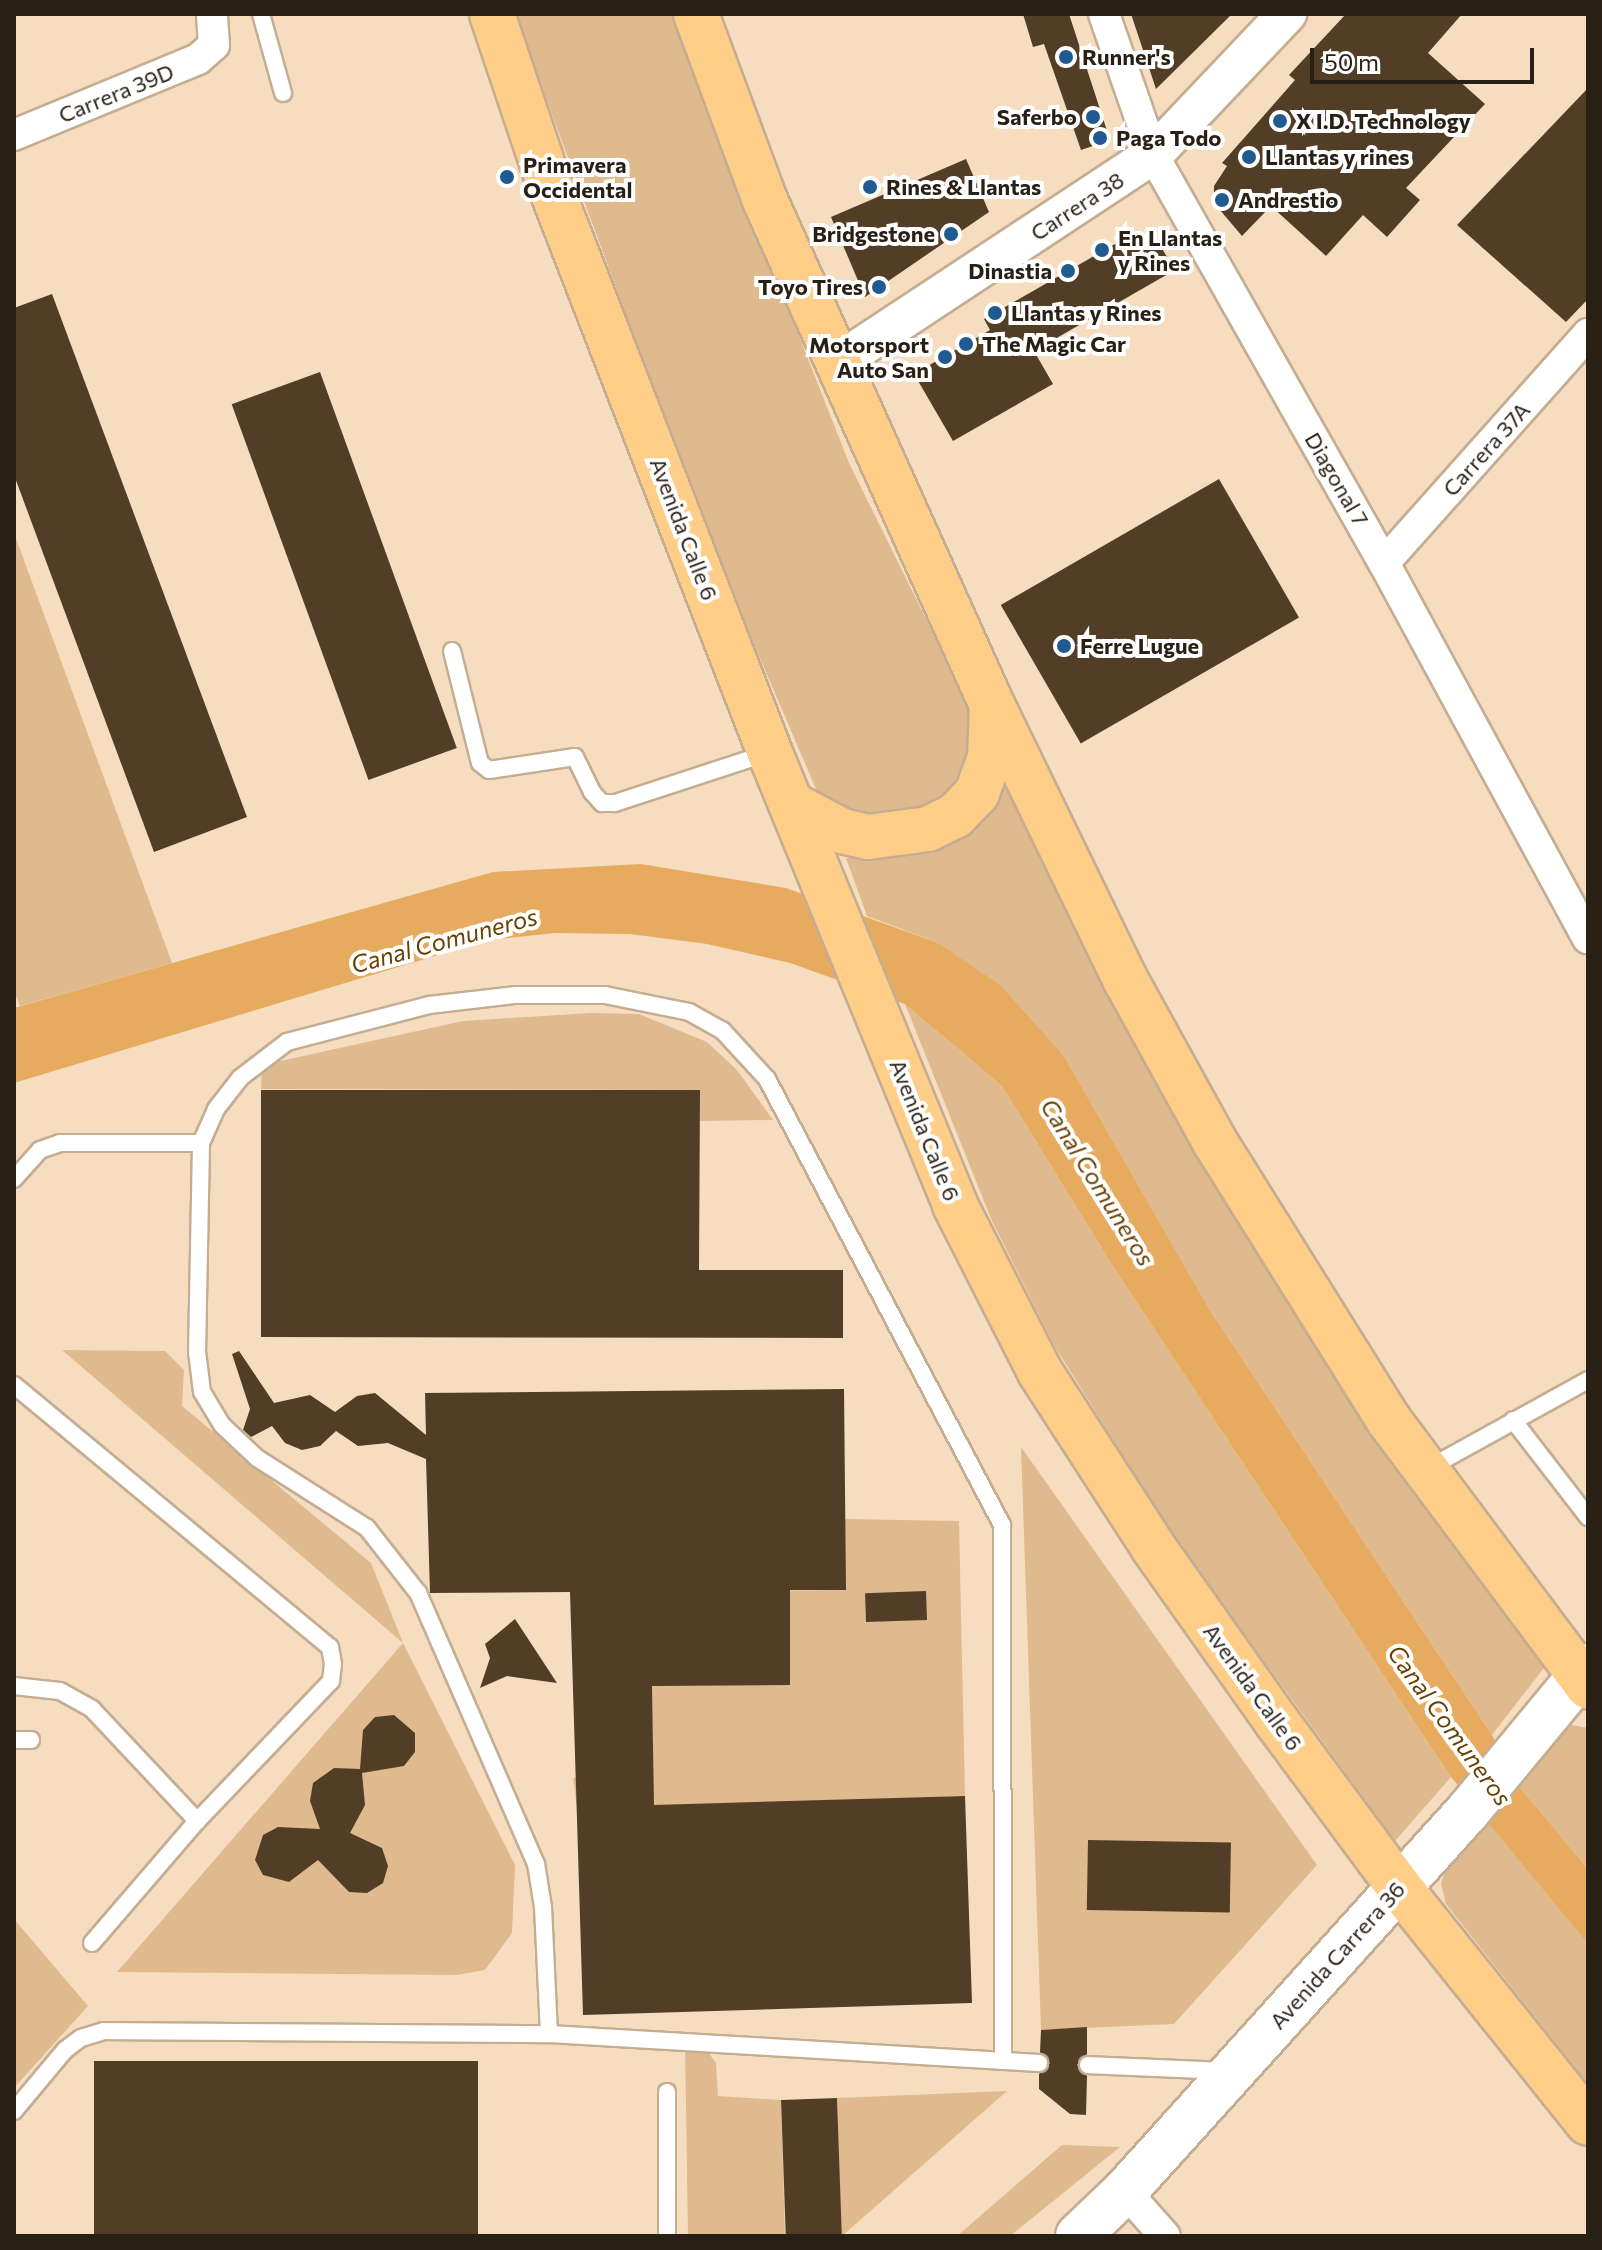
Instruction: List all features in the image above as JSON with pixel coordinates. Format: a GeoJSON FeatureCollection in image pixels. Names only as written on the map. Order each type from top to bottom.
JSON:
{"type":"FeatureCollection","features":[{"type":"Feature","properties":{"kind":"main road","name":"Avenida Calle 6"},"geometry":{"type":"LineString","coordinates":[[492,14],[549,183],[770,753],[955,1205],[1040,1372],[1153,1547],[1399,1887],[1588,2123]]}},
{"type":"Feature","properties":{"kind":"main road"},"geometry":{"type":"LineString","coordinates":[[696,14],[764,198],[837,363],[992,705],[1125,979],[1215,1142],[1388,1419],[1585,1676]]}},
{"type":"Feature","properties":{"kind":"main road"},"geometry":{"type":"LineString","coordinates":[[791,804],[842,831],[868,837],[928,829],[955,816],[977,793],[990,758],[992,705]]}},
{"type":"Feature","properties":{"kind":"main road","name":"Avenida Carrera 36"},"geometry":{"type":"LineString","coordinates":[[1078,2236],[1125,2191],[1468,1811],[1585,1676]]}},
{"type":"Feature","properties":{"kind":"street","name":"Carrera 39D"},"geometry":{"type":"LineString","coordinates":[[14,135],[198,59],[214,45],[212,14]]}},
{"type":"Feature","properties":{"kind":"street","name":"Diagonal 7"},"geometry":{"type":"LineString","coordinates":[[1104,14],[1153,155],[1384,563],[1588,938]]}},
{"type":"Feature","properties":{"kind":"street","name":"Carrera 38"},"geometry":{"type":"LineString","coordinates":[[837,363],[1153,155],[1287,14]]}},
{"type":"Feature","properties":{"kind":"street","name":"Carrera 37A"},"geometry":{"type":"LineString","coordinates":[[1384,563],[1588,334]]}},
{"type":"Feature","properties":{"kind":"street"},"geometry":{"type":"LineString","coordinates":[[1125,2191],[1165,2236]]}},
{"type":"Feature","properties":{"kind":"lane"},"geometry":{"type":"LineString","coordinates":[[261,14],[283,93]]}},
{"type":"Feature","properties":{"kind":"lane"},"geometry":{"type":"LineString","coordinates":[[452,651],[480,763],[489,770],[575,757],[592,792],[602,803],[615,803],[770,753]]}},
{"type":"Feature","properties":{"kind":"lane"},"geometry":{"type":"LineString","coordinates":[[549,2034],[543,1907],[536,1864],[418,1593],[367,1528],[257,1458],[222,1425],[202,1392],[197,1353],[201,1143],[216,1109],[240,1078],[287,1042],[429,1005],[561,994],[652,1000],[689,1012],[746,1051],[767,1079],[1002,1525],[1003,2061]]}},
{"type":"Feature","properties":{"kind":"lane"},"geometry":{"type":"LineString","coordinates":[[14,1179],[40,1150],[60,1143],[201,1143]]}},
{"type":"Feature","properties":{"kind":"lane"},"geometry":{"type":"LineString","coordinates":[[1426,1470],[1587,1382]]}},
{"type":"Feature","properties":{"kind":"lane"},"geometry":{"type":"LineString","coordinates":[[14,1385],[330,1647],[331,1681],[197,1821],[92,1943]]}},
{"type":"Feature","properties":{"kind":"lane"},"geometry":{"type":"LineString","coordinates":[[1513,1420],[1588,1517]]}},
{"type":"Feature","properties":{"kind":"lane"},"geometry":{"type":"LineString","coordinates":[[14,1686],[60,1691],[92,1709],[197,1821]]}},
{"type":"Feature","properties":{"kind":"lane"},"geometry":{"type":"LineString","coordinates":[[14,2111],[65,2050],[81,2038],[104,2031],[549,2034],[1039,2063]]}},
{"type":"Feature","properties":{"kind":"lane"},"geometry":{"type":"LineString","coordinates":[[1088,2065],[1233,2071]]}},
{"type":"Feature","properties":{"kind":"lane"},"geometry":{"type":"LineString","coordinates":[[667,2092],[667,2236]]}},
{"type":"Feature","properties":{"kind":"shaded area"},"geometry":{"type":"Polygon","coordinates":[[[515,14],[672,14],[849,463],[977,722],[959,795],[878,824],[822,803],[708,537],[515,14]]]}},
{"type":"Feature","properties":{"kind":"shaded area"},"geometry":{"type":"Polygon","coordinates":[[[14,533],[172,963],[20,1006],[14,991],[14,533]]]}},
{"type":"Feature","properties":{"kind":"shaded area"},"geometry":{"type":"Polygon","coordinates":[[[1001,772],[1547,1664],[1492,1735],[1211,1312],[1064,1056],[938,943],[867,916],[846,858],[908,850],[1001,772]]]}},
{"type":"Feature","properties":{"kind":"shaded area"},"geometry":{"type":"Polygon","coordinates":[[[905,1004],[1002,1086],[1114,1268],[1451,1777],[1395,1841],[1173,1536],[1054,1345],[992,1221],[905,1004]]]}},
{"type":"Feature","properties":{"kind":"shaded area"},"geometry":{"type":"Polygon","coordinates":[[[591,1013],[639,1014],[707,1042],[737,1070],[773,1120],[700,1121],[699,1090],[261,1089],[262,1065],[463,1021],[591,1013]]]}},
{"type":"Feature","properties":{"kind":"shaded area"},"geometry":{"type":"Polygon","coordinates":[[[62,1350],[165,1351],[184,1370],[182,1406],[371,1563],[403,1643],[62,1350]]]}},
{"type":"Feature","properties":{"kind":"shaded area"},"geometry":{"type":"Polygon","coordinates":[[[1021,1447],[1317,1865],[1174,2024],[1041,2030],[1021,1447]]]}},
{"type":"Feature","properties":{"kind":"shaded area"},"geometry":{"type":"Polygon","coordinates":[[[845,1519],[959,1521],[965,1796],[577,1808],[573,1778],[653,1776],[651,1592],[845,1590],[845,1519]]]}},
{"type":"Feature","properties":{"kind":"shaded area"},"geometry":{"type":"Polygon","coordinates":[[[403,1643],[515,1865],[512,1933],[485,1970],[456,1975],[117,1972],[403,1643]]]}},
{"type":"Feature","properties":{"kind":"shaded area"},"geometry":{"type":"Polygon","coordinates":[[[1567,1724],[1588,1728],[1588,1869],[1512,1778],[1567,1724]]]}},
{"type":"Feature","properties":{"kind":"shaded area"},"geometry":{"type":"Polygon","coordinates":[[[1484,1815],[1588,1944],[1588,2084],[1446,1904],[1441,1884],[1449,1858],[1484,1815]]]}},
{"type":"Feature","properties":{"kind":"shaded area"},"geometry":{"type":"Polygon","coordinates":[[[14,1919],[88,2006],[14,2088],[14,1919]]]}},
{"type":"Feature","properties":{"kind":"shaded area"},"geometry":{"type":"Polygon","coordinates":[[[701,2042],[716,2063],[718,2096],[781,2100],[785,2236],[688,2236],[685,2043],[701,2042]]]}},
{"type":"Feature","properties":{"kind":"shaded area"},"geometry":{"type":"Polygon","coordinates":[[[1007,2091],[842,2236],[841,2236],[837,2098],[1007,2091]]]}},
{"type":"Feature","properties":{"kind":"shaded area"},"geometry":{"type":"Polygon","coordinates":[[[1062,2145],[1120,2147],[1010,2236],[957,2236],[1062,2145]]]}},
{"type":"Feature","properties":{"kind":"water","name":"Canal Comuneros"},"geometry":{"type":"Polygon","coordinates":[[[641,864],[786,888],[938,943],[1000,985],[1064,1056],[1211,1312],[1492,1735],[1512,1778],[1588,1869],[1588,1944],[1451,1777],[1114,1268],[1002,1086],[905,1004],[790,963],[707,944],[630,934],[555,933],[488,940],[14,1083],[14,1008],[493,872],[641,864]]]}},
{"type":"Feature","properties":{"kind":"building"},"geometry":{"type":"Polygon","coordinates":[[[1023,14],[1069,14],[1110,140],[1081,150],[1044,44],[1033,47],[1023,14]]]}},
{"type":"Feature","properties":{"kind":"building"},"geometry":{"type":"Polygon","coordinates":[[[1131,14],[1232,14],[1156,89],[1131,14]]]}},
{"type":"Feature","properties":{"kind":"building"},"geometry":{"type":"Polygon","coordinates":[[[1346,14],[1462,14],[1428,53],[1485,104],[1406,188],[1420,200],[1387,237],[1363,215],[1326,256],[1271,206],[1242,236],[1214,203],[1214,186],[1227,166],[1222,163],[1295,80],[1289,75],[1346,14]]]}},
{"type":"Feature","properties":{"kind":"building"},"geometry":{"type":"Polygon","coordinates":[[[1588,88],[1588,299],[1566,322],[1457,225],[1588,88]]]}},
{"type":"Feature","properties":{"kind":"building"},"geometry":{"type":"Polygon","coordinates":[[[966,159],[989,212],[865,297],[831,217],[966,159]]]}},
{"type":"Feature","properties":{"kind":"building"},"geometry":{"type":"Polygon","coordinates":[[[1122,240],[1158,242],[1175,270],[1034,351],[1053,384],[953,441],[914,374],[990,330],[984,319],[1122,240]]]}},
{"type":"Feature","properties":{"kind":"building"},"geometry":{"type":"Polygon","coordinates":[[[52,294],[247,817],[154,852],[14,475],[14,308],[52,294]]]}},
{"type":"Feature","properties":{"kind":"building"},"geometry":{"type":"Polygon","coordinates":[[[320,372],[457,748],[368,780],[232,404],[320,372]]]}},
{"type":"Feature","properties":{"kind":"building"},"geometry":{"type":"Polygon","coordinates":[[[1219,479],[1299,618],[1081,744],[1001,605],[1219,479]]]}},
{"type":"Feature","properties":{"kind":"building"},"geometry":{"type":"Polygon","coordinates":[[[261,1090],[700,1090],[699,1270],[843,1270],[843,1338],[261,1337],[261,1090]]]}},
{"type":"Feature","properties":{"kind":"building"},"geometry":{"type":"Polygon","coordinates":[[[239,1351],[274,1403],[310,1395],[335,1412],[357,1396],[375,1393],[426,1435],[425,1393],[844,1389],[846,1590],[790,1590],[790,1685],[652,1686],[654,1805],[965,1796],[972,2003],[583,2015],[570,1592],[430,1593],[426,1459],[388,1443],[358,1446],[336,1431],[320,1446],[302,1450],[285,1443],[272,1426],[251,1437],[243,1430],[250,1409],[232,1354],[239,1351]]]}},
{"type":"Feature","properties":{"kind":"building"},"geometry":{"type":"Polygon","coordinates":[[[926,1591],[927,1620],[866,1622],[865,1593],[926,1591]]]}},
{"type":"Feature","properties":{"kind":"building"},"geometry":{"type":"Polygon","coordinates":[[[515,1619],[557,1683],[507,1676],[480,1688],[490,1658],[485,1644],[515,1619]]]}},
{"type":"Feature","properties":{"kind":"building"},"geometry":{"type":"Polygon","coordinates":[[[394,1715],[415,1733],[415,1752],[404,1766],[362,1773],[365,1805],[350,1833],[382,1848],[388,1866],[383,1883],[367,1893],[349,1892],[318,1860],[289,1882],[263,1875],[255,1860],[263,1835],[278,1827],[320,1829],[310,1801],[313,1783],[334,1768],[360,1769],[363,1730],[375,1717],[394,1715]]]}},
{"type":"Feature","properties":{"kind":"building"},"geometry":{"type":"Polygon","coordinates":[[[1088,1840],[1231,1842],[1230,1912],[1087,1910],[1088,1840]]]}},
{"type":"Feature","properties":{"kind":"building"},"geometry":{"type":"Polygon","coordinates":[[[1087,2027],[1087,2054],[1077,2065],[1087,2076],[1086,2115],[1070,2114],[1039,2089],[1039,2074],[1050,2063],[1040,2052],[1041,2030],[1087,2027]]]}},
{"type":"Feature","properties":{"kind":"building"},"geometry":{"type":"Polygon","coordinates":[[[94,2061],[478,2061],[478,2236],[94,2236],[94,2061]]]}},
{"type":"Feature","properties":{"kind":"building"},"geometry":{"type":"Polygon","coordinates":[[[837,2098],[842,2236],[786,2236],[781,2100],[837,2098]]]}},
{"type":"Feature","properties":{"kind":"place","name":"Runner's"},"geometry":{"type":"Point","coordinates":[1066,57]}},
{"type":"Feature","properties":{"kind":"place","name":"Saferbo"},"geometry":{"type":"Point","coordinates":[1093,117]}},
{"type":"Feature","properties":{"kind":"place","name":"X I.D. Technology"},"geometry":{"type":"Point","coordinates":[1280,121]}},
{"type":"Feature","properties":{"kind":"place","name":"Paga Todo"},"geometry":{"type":"Point","coordinates":[1100,138]}},
{"type":"Feature","properties":{"kind":"place","name":"Llantas y rines"},"geometry":{"type":"Point","coordinates":[1249,157]}},
{"type":"Feature","properties":{"kind":"place","name":"Primavera Occidental"},"geometry":{"type":"Point","coordinates":[507,177]}},
{"type":"Feature","properties":{"kind":"place","name":"Rines & Llantas"},"geometry":{"type":"Point","coordinates":[870,187]}},
{"type":"Feature","properties":{"kind":"place","name":"Andrestio"},"geometry":{"type":"Point","coordinates":[1222,200]}},
{"type":"Feature","properties":{"kind":"place","name":"Bridgestone"},"geometry":{"type":"Point","coordinates":[951,234]}},
{"type":"Feature","properties":{"kind":"place","name":"En Llantas y Rines"},"geometry":{"type":"Point","coordinates":[1102,250]}},
{"type":"Feature","properties":{"kind":"place","name":"Dinastia"},"geometry":{"type":"Point","coordinates":[1068,271]}},
{"type":"Feature","properties":{"kind":"place","name":"Toyo Tires"},"geometry":{"type":"Point","coordinates":[879,287]}},
{"type":"Feature","properties":{"kind":"place","name":"Llantas y Rines"},"geometry":{"type":"Point","coordinates":[995,313]}},
{"type":"Feature","properties":{"kind":"place","name":"The Magic Car"},"geometry":{"type":"Point","coordinates":[966,344]}},
{"type":"Feature","properties":{"kind":"place","name":"Motorsport Auto San"},"geometry":{"type":"Point","coordinates":[945,357]}},
{"type":"Feature","properties":{"kind":"place","name":"Ferre Lugue"},"geometry":{"type":"Point","coordinates":[1064,646]}}]}
